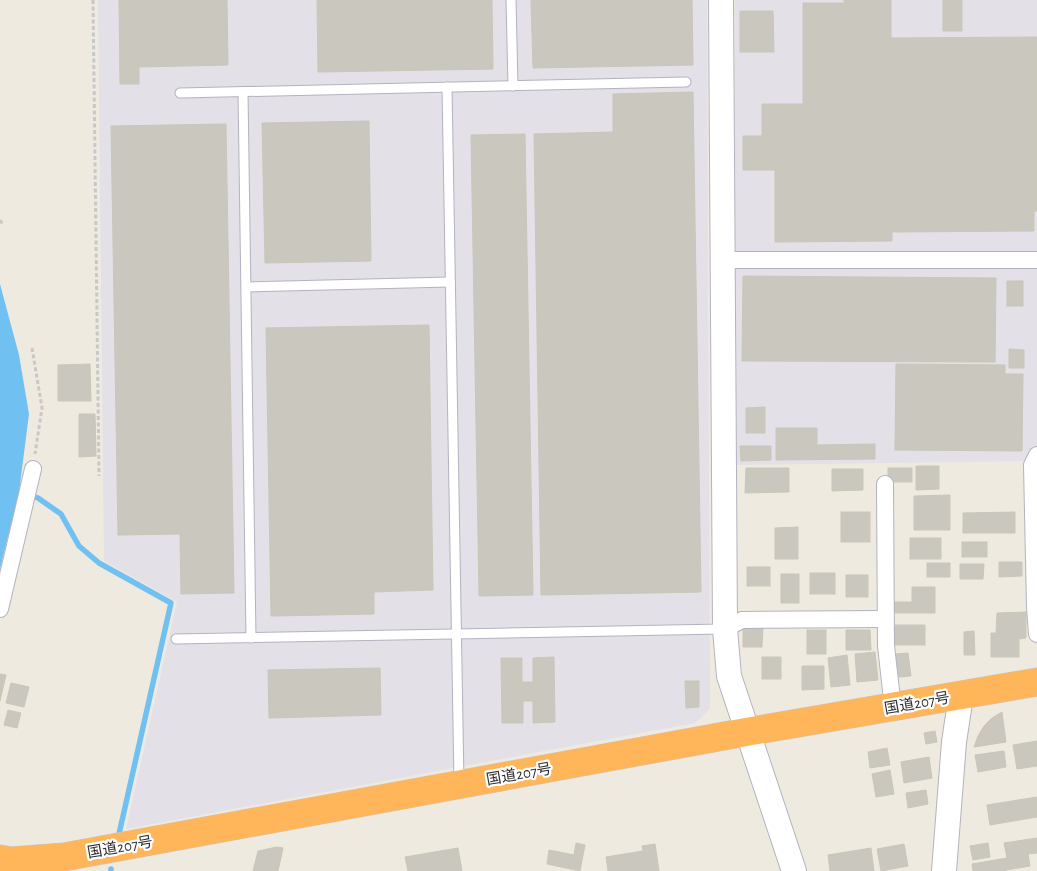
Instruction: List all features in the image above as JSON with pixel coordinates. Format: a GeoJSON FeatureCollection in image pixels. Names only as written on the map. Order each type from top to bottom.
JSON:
{"type":"FeatureCollection","features":[{"type":"Feature","properties":{"kind":"highway","name":"国道207号"},"geometry":{"type":"LineString","coordinates":[[0,859],[65,864],[459,785],[746,732],[1037,682]]}},
{"type":"Feature","properties":{"kind":"street"},"geometry":{"type":"LineString","coordinates":[[721,0],[724,629],[729,676],[746,732],[794,871]]}},
{"type":"Feature","properties":{"kind":"street"},"geometry":{"type":"LineString","coordinates":[[723,260],[1037,260]]}},
{"type":"Feature","properties":{"kind":"street"},"geometry":{"type":"LineString","coordinates":[[1037,455],[1032,465],[1037,634]]}},
{"type":"Feature","properties":{"kind":"street"},"geometry":{"type":"LineString","coordinates":[[0,609],[33,469]]}},
{"type":"Feature","properties":{"kind":"street"},"geometry":{"type":"LineString","coordinates":[[885,484],[885,619],[893,708]]}},
{"type":"Feature","properties":{"kind":"street"},"geometry":{"type":"LineString","coordinates":[[724,629],[742,620],[885,619]]}},
{"type":"Feature","properties":{"kind":"street"},"geometry":{"type":"LineString","coordinates":[[944,871],[954,742],[961,696]]}},
{"type":"Feature","properties":{"kind":"lane"},"geometry":{"type":"LineString","coordinates":[[512,0],[513,86]]}},
{"type":"Feature","properties":{"kind":"lane"},"geometry":{"type":"LineString","coordinates":[[180,93],[686,82]]}},
{"type":"Feature","properties":{"kind":"lane"},"geometry":{"type":"LineString","coordinates":[[447,88],[459,785]]}},
{"type":"Feature","properties":{"kind":"lane"},"geometry":{"type":"LineString","coordinates":[[242,92],[251,638]]}},
{"type":"Feature","properties":{"kind":"lane"},"geometry":{"type":"LineString","coordinates":[[246,287],[450,282]]}},
{"type":"Feature","properties":{"kind":"lane"},"geometry":{"type":"LineString","coordinates":[[176,639],[724,629]]}},
{"type":"Feature","properties":{"kind":"path"},"geometry":{"type":"LineString","coordinates":[[94,0],[99,476]]}},
{"type":"Feature","properties":{"kind":"path"},"geometry":{"type":"LineString","coordinates":[[0,220],[3,225]]}},
{"type":"Feature","properties":{"kind":"path"},"geometry":{"type":"LineString","coordinates":[[32,348],[42,408],[33,469]]}},
{"type":"Feature","properties":{"kind":"shaded area"},"geometry":{"type":"Polygon","coordinates":[[[98,0],[707,0],[710,709],[695,723],[126,829],[177,602],[104,561],[98,0]]]}},
{"type":"Feature","properties":{"kind":"shaded area"},"geometry":{"type":"Polygon","coordinates":[[[735,0],[1037,0],[1037,461],[734,465],[735,0]]]}},
{"type":"Feature","properties":{"kind":"water"},"geometry":{"type":"Polygon","coordinates":[[[0,284],[19,355],[29,414],[19,492],[0,569],[0,284]]]}},
{"type":"Feature","properties":{"kind":"building"},"geometry":{"type":"Polygon","coordinates":[[[119,0],[227,0],[228,65],[139,67],[139,84],[120,84],[119,0]]]}},
{"type":"Feature","properties":{"kind":"building"},"geometry":{"type":"Polygon","coordinates":[[[317,0],[492,0],[493,69],[318,72],[317,0]]]}},
{"type":"Feature","properties":{"kind":"building"},"geometry":{"type":"Polygon","coordinates":[[[531,0],[692,0],[693,65],[533,68],[531,0]]]}},
{"type":"Feature","properties":{"kind":"building"},"geometry":{"type":"Polygon","coordinates":[[[844,0],[891,0],[891,38],[1037,37],[1037,211],[1034,211],[1034,231],[892,232],[892,241],[775,242],[775,170],[743,170],[743,136],[762,136],[762,104],[803,104],[803,3],[844,3],[844,0]]]}},
{"type":"Feature","properties":{"kind":"building"},"geometry":{"type":"Polygon","coordinates":[[[943,0],[962,0],[962,31],[943,31],[943,0]]]}},
{"type":"Feature","properties":{"kind":"building"},"geometry":{"type":"Polygon","coordinates":[[[740,11],[773,11],[774,52],[740,52],[740,11]]]}},
{"type":"Feature","properties":{"kind":"building"},"geometry":{"type":"Polygon","coordinates":[[[693,92],[701,592],[541,595],[534,134],[613,132],[613,94],[693,92]]]}},
{"type":"Feature","properties":{"kind":"building"},"geometry":{"type":"Polygon","coordinates":[[[369,121],[371,261],[265,263],[262,123],[369,121]]]}},
{"type":"Feature","properties":{"kind":"building"},"geometry":{"type":"Polygon","coordinates":[[[226,124],[234,593],[181,594],[180,534],[118,535],[111,126],[226,124]]]}},
{"type":"Feature","properties":{"kind":"building"},"geometry":{"type":"Polygon","coordinates":[[[525,134],[533,595],[479,596],[471,135],[525,134]]]}},
{"type":"Feature","properties":{"kind":"building"},"geometry":{"type":"Polygon","coordinates":[[[743,276],[996,278],[995,362],[742,361],[743,276]]]}},
{"type":"Feature","properties":{"kind":"building"},"geometry":{"type":"Polygon","coordinates":[[[1007,281],[1023,281],[1023,306],[1007,306],[1007,281]]]}},
{"type":"Feature","properties":{"kind":"building"},"geometry":{"type":"Polygon","coordinates":[[[429,325],[433,590],[374,592],[374,614],[271,616],[266,328],[429,325]]]}},
{"type":"Feature","properties":{"kind":"building"},"geometry":{"type":"Polygon","coordinates":[[[1009,349],[1024,350],[1024,368],[1009,368],[1009,349]]]}},
{"type":"Feature","properties":{"kind":"building"},"geometry":{"type":"Polygon","coordinates":[[[90,364],[91,401],[58,401],[58,365],[90,364]]]}},
{"type":"Feature","properties":{"kind":"building"},"geometry":{"type":"Polygon","coordinates":[[[896,364],[1005,365],[1005,374],[1023,374],[1022,451],[895,450],[896,364]]]}},
{"type":"Feature","properties":{"kind":"building"},"geometry":{"type":"Polygon","coordinates":[[[765,407],[765,433],[746,433],[746,408],[765,407]]]}},
{"type":"Feature","properties":{"kind":"building"},"geometry":{"type":"Polygon","coordinates":[[[79,414],[95,414],[96,456],[79,457],[79,414]]]}},
{"type":"Feature","properties":{"kind":"building"},"geometry":{"type":"Polygon","coordinates":[[[776,428],[817,428],[817,445],[875,444],[875,459],[776,460],[776,428]]]}},
{"type":"Feature","properties":{"kind":"building"},"geometry":{"type":"Polygon","coordinates":[[[740,446],[771,446],[771,460],[741,461],[740,446]]]}},
{"type":"Feature","properties":{"kind":"building"},"geometry":{"type":"Polygon","coordinates":[[[916,466],[939,466],[939,489],[916,490],[916,466]]]}},
{"type":"Feature","properties":{"kind":"building"},"geometry":{"type":"Polygon","coordinates":[[[746,468],[789,468],[789,492],[745,493],[746,468]]]}},
{"type":"Feature","properties":{"kind":"building"},"geometry":{"type":"Polygon","coordinates":[[[888,468],[912,468],[912,482],[888,482],[888,468]]]}},
{"type":"Feature","properties":{"kind":"building"},"geometry":{"type":"Polygon","coordinates":[[[832,469],[863,469],[863,490],[832,491],[832,469]]]}},
{"type":"Feature","properties":{"kind":"building"},"geometry":{"type":"Polygon","coordinates":[[[950,495],[950,530],[914,530],[914,496],[950,495]]]}},
{"type":"Feature","properties":{"kind":"building"},"geometry":{"type":"Polygon","coordinates":[[[841,512],[870,512],[870,542],[841,542],[841,512]]]}},
{"type":"Feature","properties":{"kind":"building"},"geometry":{"type":"Polygon","coordinates":[[[1015,512],[1015,533],[963,533],[963,513],[1015,512]]]}},
{"type":"Feature","properties":{"kind":"building"},"geometry":{"type":"Polygon","coordinates":[[[798,527],[798,559],[775,559],[775,528],[798,527]]]}},
{"type":"Feature","properties":{"kind":"building"},"geometry":{"type":"Polygon","coordinates":[[[910,538],[941,538],[941,559],[910,559],[910,538]]]}},
{"type":"Feature","properties":{"kind":"building"},"geometry":{"type":"Polygon","coordinates":[[[962,542],[987,542],[987,557],[962,557],[962,542]]]}},
{"type":"Feature","properties":{"kind":"building"},"geometry":{"type":"Polygon","coordinates":[[[999,562],[1022,562],[1022,576],[999,577],[999,562]]]}},
{"type":"Feature","properties":{"kind":"building"},"geometry":{"type":"Polygon","coordinates":[[[927,563],[950,563],[950,577],[927,577],[927,563]]]}},
{"type":"Feature","properties":{"kind":"building"},"geometry":{"type":"Polygon","coordinates":[[[960,564],[984,564],[983,579],[960,579],[960,564]]]}},
{"type":"Feature","properties":{"kind":"building"},"geometry":{"type":"Polygon","coordinates":[[[747,567],[770,567],[770,586],[747,586],[747,567]]]}},
{"type":"Feature","properties":{"kind":"building"},"geometry":{"type":"Polygon","coordinates":[[[810,573],[835,573],[835,594],[810,594],[810,573]]]}},
{"type":"Feature","properties":{"kind":"building"},"geometry":{"type":"Polygon","coordinates":[[[781,574],[799,574],[799,603],[781,603],[781,574]]]}},
{"type":"Feature","properties":{"kind":"building"},"geometry":{"type":"Polygon","coordinates":[[[846,575],[868,575],[868,597],[846,597],[846,575]]]}},
{"type":"Feature","properties":{"kind":"building"},"geometry":{"type":"Polygon","coordinates":[[[912,587],[935,587],[935,613],[894,613],[894,602],[912,602],[912,587]]]}},
{"type":"Feature","properties":{"kind":"building"},"geometry":{"type":"Polygon","coordinates":[[[1026,612],[1026,638],[1019,639],[1019,657],[991,657],[991,633],[996,633],[997,613],[1026,612]]]}},
{"type":"Feature","properties":{"kind":"building"},"geometry":{"type":"Polygon","coordinates":[[[894,625],[925,625],[925,645],[894,645],[894,625]]]}},
{"type":"Feature","properties":{"kind":"building"},"geometry":{"type":"Polygon","coordinates":[[[743,628],[763,628],[762,647],[743,647],[743,628]]]}},
{"type":"Feature","properties":{"kind":"building"},"geometry":{"type":"Polygon","coordinates":[[[807,630],[826,630],[826,654],[807,654],[807,630]]]}},
{"type":"Feature","properties":{"kind":"building"},"geometry":{"type":"Polygon","coordinates":[[[846,630],[870,630],[871,650],[846,650],[846,630]]]}},
{"type":"Feature","properties":{"kind":"building"},"geometry":{"type":"Polygon","coordinates":[[[974,631],[975,655],[964,655],[964,632],[974,631]]]}},
{"type":"Feature","properties":{"kind":"building"},"geometry":{"type":"Polygon","coordinates":[[[875,652],[878,680],[857,682],[855,654],[875,652]]]}},
{"type":"Feature","properties":{"kind":"building"},"geometry":{"type":"Polygon","coordinates":[[[908,653],[911,676],[899,677],[896,654],[908,653]]]}},
{"type":"Feature","properties":{"kind":"building"},"geometry":{"type":"Polygon","coordinates":[[[847,655],[850,685],[831,687],[828,658],[847,655]]]}},
{"type":"Feature","properties":{"kind":"building"},"geometry":{"type":"Polygon","coordinates":[[[554,657],[555,722],[533,723],[533,701],[523,701],[523,723],[502,723],[501,658],[522,658],[522,682],[533,682],[533,658],[554,657]]]}},
{"type":"Feature","properties":{"kind":"building"},"geometry":{"type":"Polygon","coordinates":[[[762,657],[781,657],[781,679],[762,679],[762,657]]]}},
{"type":"Feature","properties":{"kind":"building"},"geometry":{"type":"Polygon","coordinates":[[[802,666],[824,666],[824,689],[802,690],[802,666]]]}},
{"type":"Feature","properties":{"kind":"building"},"geometry":{"type":"Polygon","coordinates":[[[380,668],[381,715],[269,718],[268,670],[380,668]]]}},
{"type":"Feature","properties":{"kind":"building"},"geometry":{"type":"Polygon","coordinates":[[[0,674],[6,675],[0,701],[0,674]]]}},
{"type":"Feature","properties":{"kind":"building"},"geometry":{"type":"Polygon","coordinates":[[[685,681],[699,681],[699,707],[686,708],[685,681]]]}},
{"type":"Feature","properties":{"kind":"building"},"geometry":{"type":"Polygon","coordinates":[[[11,683],[29,687],[24,707],[6,703],[11,683]]]}},
{"type":"Feature","properties":{"kind":"building"},"geometry":{"type":"Polygon","coordinates":[[[8,710],[21,713],[17,728],[4,725],[8,710]]]}},
{"type":"Feature","properties":{"kind":"building"},"geometry":{"type":"Polygon","coordinates":[[[1002,712],[1006,742],[974,747],[984,726],[1002,712]]]}},
{"type":"Feature","properties":{"kind":"building"},"geometry":{"type":"Polygon","coordinates":[[[935,731],[937,742],[926,744],[924,733],[935,731]]]}},
{"type":"Feature","properties":{"kind":"building"},"geometry":{"type":"Polygon","coordinates":[[[1037,741],[1037,766],[1017,769],[1013,745],[1037,741]]]}},
{"type":"Feature","properties":{"kind":"building"},"geometry":{"type":"Polygon","coordinates":[[[887,748],[890,765],[870,768],[868,752],[887,748]]]}},
{"type":"Feature","properties":{"kind":"building"},"geometry":{"type":"Polygon","coordinates":[[[1004,751],[1006,767],[978,772],[975,755],[1004,751]]]}},
{"type":"Feature","properties":{"kind":"building"},"geometry":{"type":"Polygon","coordinates":[[[929,757],[932,778],[904,783],[901,762],[929,757]]]}},
{"type":"Feature","properties":{"kind":"building"},"geometry":{"type":"Polygon","coordinates":[[[890,770],[894,794],[876,797],[872,774],[890,770]]]}},
{"type":"Feature","properties":{"kind":"building"},"geometry":{"type":"Polygon","coordinates":[[[926,790],[928,804],[908,808],[906,793],[926,790]]]}},
{"type":"Feature","properties":{"kind":"building"},"geometry":{"type":"Polygon","coordinates":[[[1037,797],[1037,817],[990,825],[987,805],[1037,797]]]}},
{"type":"Feature","properties":{"kind":"building"},"geometry":{"type":"Polygon","coordinates":[[[1037,838],[1037,853],[1028,854],[1030,866],[1001,871],[973,871],[972,864],[1007,858],[1004,843],[1037,838]]]}},
{"type":"Feature","properties":{"kind":"building"},"geometry":{"type":"Polygon","coordinates":[[[576,843],[585,845],[580,871],[547,864],[549,850],[574,855],[576,843]]]}},
{"type":"Feature","properties":{"kind":"building"},"geometry":{"type":"Polygon","coordinates":[[[988,843],[990,857],[973,860],[970,846],[988,843]]]}},
{"type":"Feature","properties":{"kind":"building"},"geometry":{"type":"Polygon","coordinates":[[[655,844],[659,871],[608,871],[606,857],[643,851],[642,846],[655,844]]]}},
{"type":"Feature","properties":{"kind":"building"},"geometry":{"type":"Polygon","coordinates":[[[904,844],[908,866],[881,871],[877,849],[904,844]]]}},
{"type":"Feature","properties":{"kind":"building"},"geometry":{"type":"Polygon","coordinates":[[[277,847],[283,848],[278,871],[253,871],[258,851],[277,847]]]}},
{"type":"Feature","properties":{"kind":"building"},"geometry":{"type":"Polygon","coordinates":[[[458,848],[462,871],[408,871],[405,857],[458,848]]]}},
{"type":"Feature","properties":{"kind":"building"},"geometry":{"type":"Polygon","coordinates":[[[871,848],[874,871],[830,871],[828,855],[871,848]]]}},
{"type":"Feature","properties":{"kind":"waterway"},"geometry":{"type":"LineString","coordinates":[[29,495],[38,498],[61,514],[79,546],[99,563],[171,603],[119,834]]}}]}
